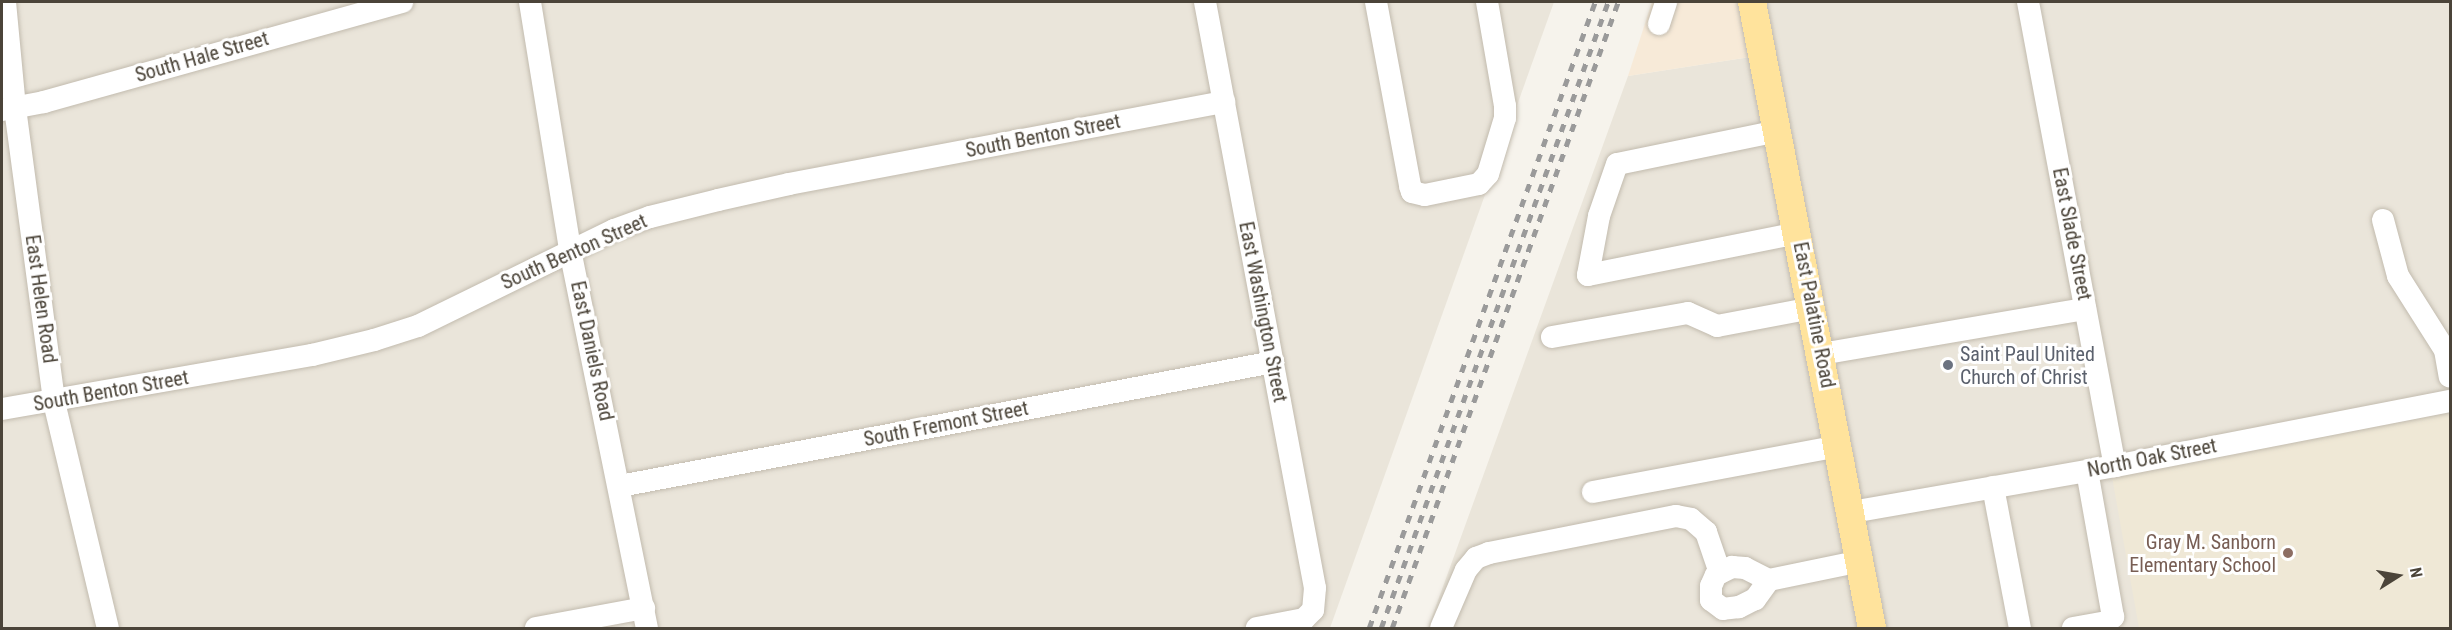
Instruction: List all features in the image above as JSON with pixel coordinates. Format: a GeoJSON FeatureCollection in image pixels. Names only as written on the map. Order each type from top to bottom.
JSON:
{"type":"FeatureCollection","features":[{"type":"Feature","properties":{"kind":"main road","name":"East Palatine Road"},"geometry":{"type":"LineString","coordinates":[[1752,2],[1852,512],[1872,628]]}},
{"type":"Feature","properties":{"kind":"street","name":"East Helen Road"},"geometry":{"type":"LineString","coordinates":[[5,2],[8,109],[54,402],[108,628]]}},
{"type":"Feature","properties":{"kind":"street","name":"South Hale Street"},"geometry":{"type":"LineString","coordinates":[[8,109],[402,2]]}},
{"type":"Feature","properties":{"kind":"street","name":"East Daniels Road"},"geometry":{"type":"LineString","coordinates":[[530,2],[570,250],[620,486],[645,618]]}},
{"type":"Feature","properties":{"kind":"street","name":"East Washington Street"},"geometry":{"type":"LineString","coordinates":[[1205,2],[1315,588],[1313,610],[1304,620],[1257,628]]}},
{"type":"Feature","properties":{"kind":"street"},"geometry":{"type":"LineString","coordinates":[[1376,2],[1410,186],[1412,192],[1425,195],[1479,184],[1488,174],[1505,118],[1505,106],[1487,2]]}},
{"type":"Feature","properties":{"kind":"street"},"geometry":{"type":"LineString","coordinates":[[1659,24],[1666,2]]}},
{"type":"Feature","properties":{"kind":"street","name":"East Slade Street"},"geometry":{"type":"LineString","coordinates":[[2028,2],[2115,466]]}},
{"type":"Feature","properties":{"kind":"street","name":"South Benton Street"},"geometry":{"type":"LineString","coordinates":[[2,409],[54,402],[312,355],[374,340],[418,326],[570,250],[650,217],[789,184],[1224,102]]}},
{"type":"Feature","properties":{"kind":"street"},"geometry":{"type":"LineString","coordinates":[[1778,131],[1617,164],[1599,216],[1588,275],[1798,233]]}},
{"type":"Feature","properties":{"kind":"street"},"geometry":{"type":"LineString","coordinates":[[2383,220],[2398,276],[2445,350],[2451,376]]}},
{"type":"Feature","properties":{"kind":"street"},"geometry":{"type":"LineString","coordinates":[[1552,337],[1688,313],[1716,326],[1812,308]]}},
{"type":"Feature","properties":{"kind":"street"},"geometry":{"type":"LineString","coordinates":[[1821,354],[2085,309]]}},
{"type":"Feature","properties":{"kind":"street","name":"South Fremont Street"},"geometry":{"type":"LineString","coordinates":[[620,486],[1273,362]]}},
{"type":"Feature","properties":{"kind":"street","name":"North Oak Street"},"geometry":{"type":"LineString","coordinates":[[1852,512],[2115,466],[2451,401]]}},
{"type":"Feature","properties":{"kind":"street"},"geometry":{"type":"LineString","coordinates":[[1593,492],[1839,446]]}},
{"type":"Feature","properties":{"kind":"street"},"geometry":{"type":"LineString","coordinates":[[2073,628],[2106,622],[2113,617],[2114,610],[2087,471]]}},
{"type":"Feature","properties":{"kind":"street"},"geometry":{"type":"LineString","coordinates":[[1993,487],[2020,628]]}},
{"type":"Feature","properties":{"kind":"street"},"geometry":{"type":"LineString","coordinates":[[1442,628],[1466,570],[1476,558],[1489,553],[1676,516],[1691,519],[1706,532],[1720,573]]}},
{"type":"Feature","properties":{"kind":"street"},"geometry":{"type":"LineString","coordinates":[[1769,580],[1755,599],[1739,607],[1728,618],[1723,609],[1711,600],[1711,586],[1716,575],[1732,567],[1745,567],[1769,580],[1861,561]]}},
{"type":"Feature","properties":{"kind":"street"},"geometry":{"type":"LineString","coordinates":[[536,628],[645,618]]}},
{"type":"Feature","properties":{"kind":"shaded area"},"geometry":{"type":"Polygon","coordinates":[[[2,2],[1554,2],[1330,628],[2,628],[2,2]]]}},
{"type":"Feature","properties":{"kind":"shaded area"},"geometry":{"type":"Polygon","coordinates":[[[1652,2],[1752,2],[1763,55],[1628,76],[1652,2]]]}},
{"type":"Feature","properties":{"kind":"shaded area"},"geometry":{"type":"Polygon","coordinates":[[[1752,2],[2450,2],[2450,628],[1428,628],[1628,76],[1763,55],[1752,2]]]}},
{"type":"Feature","properties":{"kind":"shaded area","name":"Gray M. Sanborn Elementary School"},"geometry":{"type":"Polygon","coordinates":[[[2450,413],[2450,628],[2139,628],[2112,477],[2450,413]]]}},
{"type":"Feature","properties":{"kind":"railway"},"geometry":{"type":"LineString","coordinates":[[1369,628],[1595,2]]}},
{"type":"Feature","properties":{"kind":"railway"},"geometry":{"type":"LineString","coordinates":[[1381,628],[1608,2]]}},
{"type":"Feature","properties":{"kind":"railway"},"geometry":{"type":"LineString","coordinates":[[1392,628],[1618,2]]}},
{"type":"Feature","properties":{"kind":"place","name":"Saint Paul United Church of Christ"},"geometry":{"type":"Point","coordinates":[1948,365]}},
{"type":"Feature","properties":{"kind":"place","name":"Gray M. Sanborn Elementary School"},"geometry":{"type":"Point","coordinates":[2288,553]}}]}
